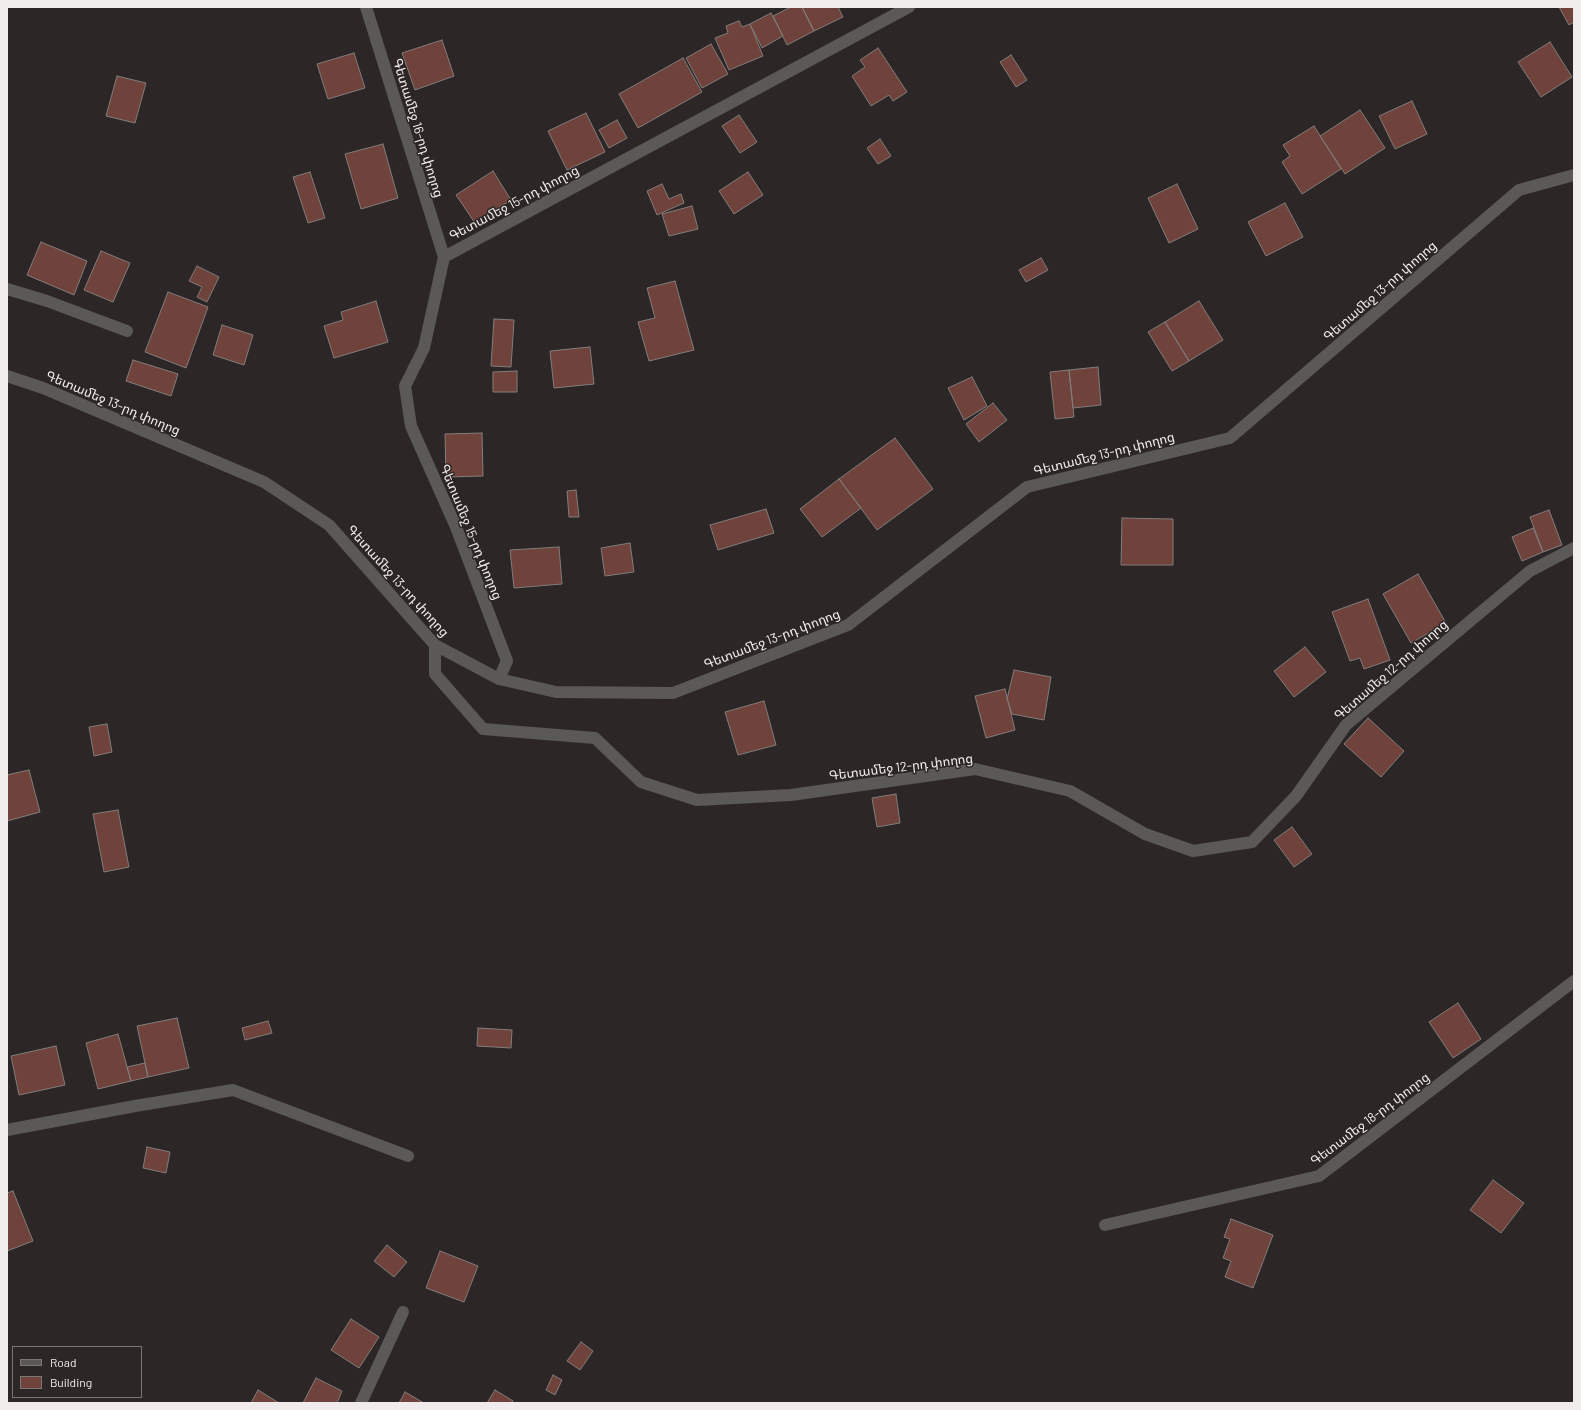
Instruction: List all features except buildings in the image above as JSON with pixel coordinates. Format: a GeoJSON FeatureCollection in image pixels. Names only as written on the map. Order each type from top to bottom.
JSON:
{"type":"FeatureCollection","features":[{"type":"Feature","properties":{"kind":"street","name":"Գետամեջ 16-րդ փողոց"},"geometry":{"type":"LineString","coordinates":[[366,7],[444,257]]}},
{"type":"Feature","properties":{"kind":"street","name":"Գետամեջ 15-րդ փողոց"},"geometry":{"type":"LineString","coordinates":[[499,679],[507,661],[456,527],[411,426],[405,386],[424,348],[444,257],[909,7]]}},
{"type":"Feature","properties":{"kind":"street","name":"Գետամեջ 13-րդ փողոց"},"geometry":{"type":"LineString","coordinates":[[7,376],[43,388],[264,482],[329,525],[435,645],[499,679],[556,692],[673,693],[848,625],[1027,487],[1230,438],[1520,190],[1574,175]]}},
{"type":"Feature","properties":{"kind":"street"},"geometry":{"type":"LineString","coordinates":[[7,289],[47,301],[127,331]]}},
{"type":"Feature","properties":{"kind":"street","name":"Գետամեջ 12-րդ փողոց"},"geometry":{"type":"LineString","coordinates":[[435,645],[435,674],[483,729],[595,738],[641,782],[697,800],[791,795],[975,770],[1070,791],[1145,834],[1193,852],[1252,842],[1296,796],[1346,725],[1530,571],[1574,548]]}},
{"type":"Feature","properties":{"kind":"street","name":"Գետամեջ 18-րդ փողոց"},"geometry":{"type":"LineString","coordinates":[[1105,1225],[1319,1176],[1574,981]]}},
{"type":"Feature","properties":{"kind":"street"},"geometry":{"type":"LineString","coordinates":[[7,1130],[135,1106],[233,1090],[408,1156]]}},
{"type":"Feature","properties":{"kind":"street"},"geometry":{"type":"LineString","coordinates":[[361,1403],[403,1312]]}}]}
